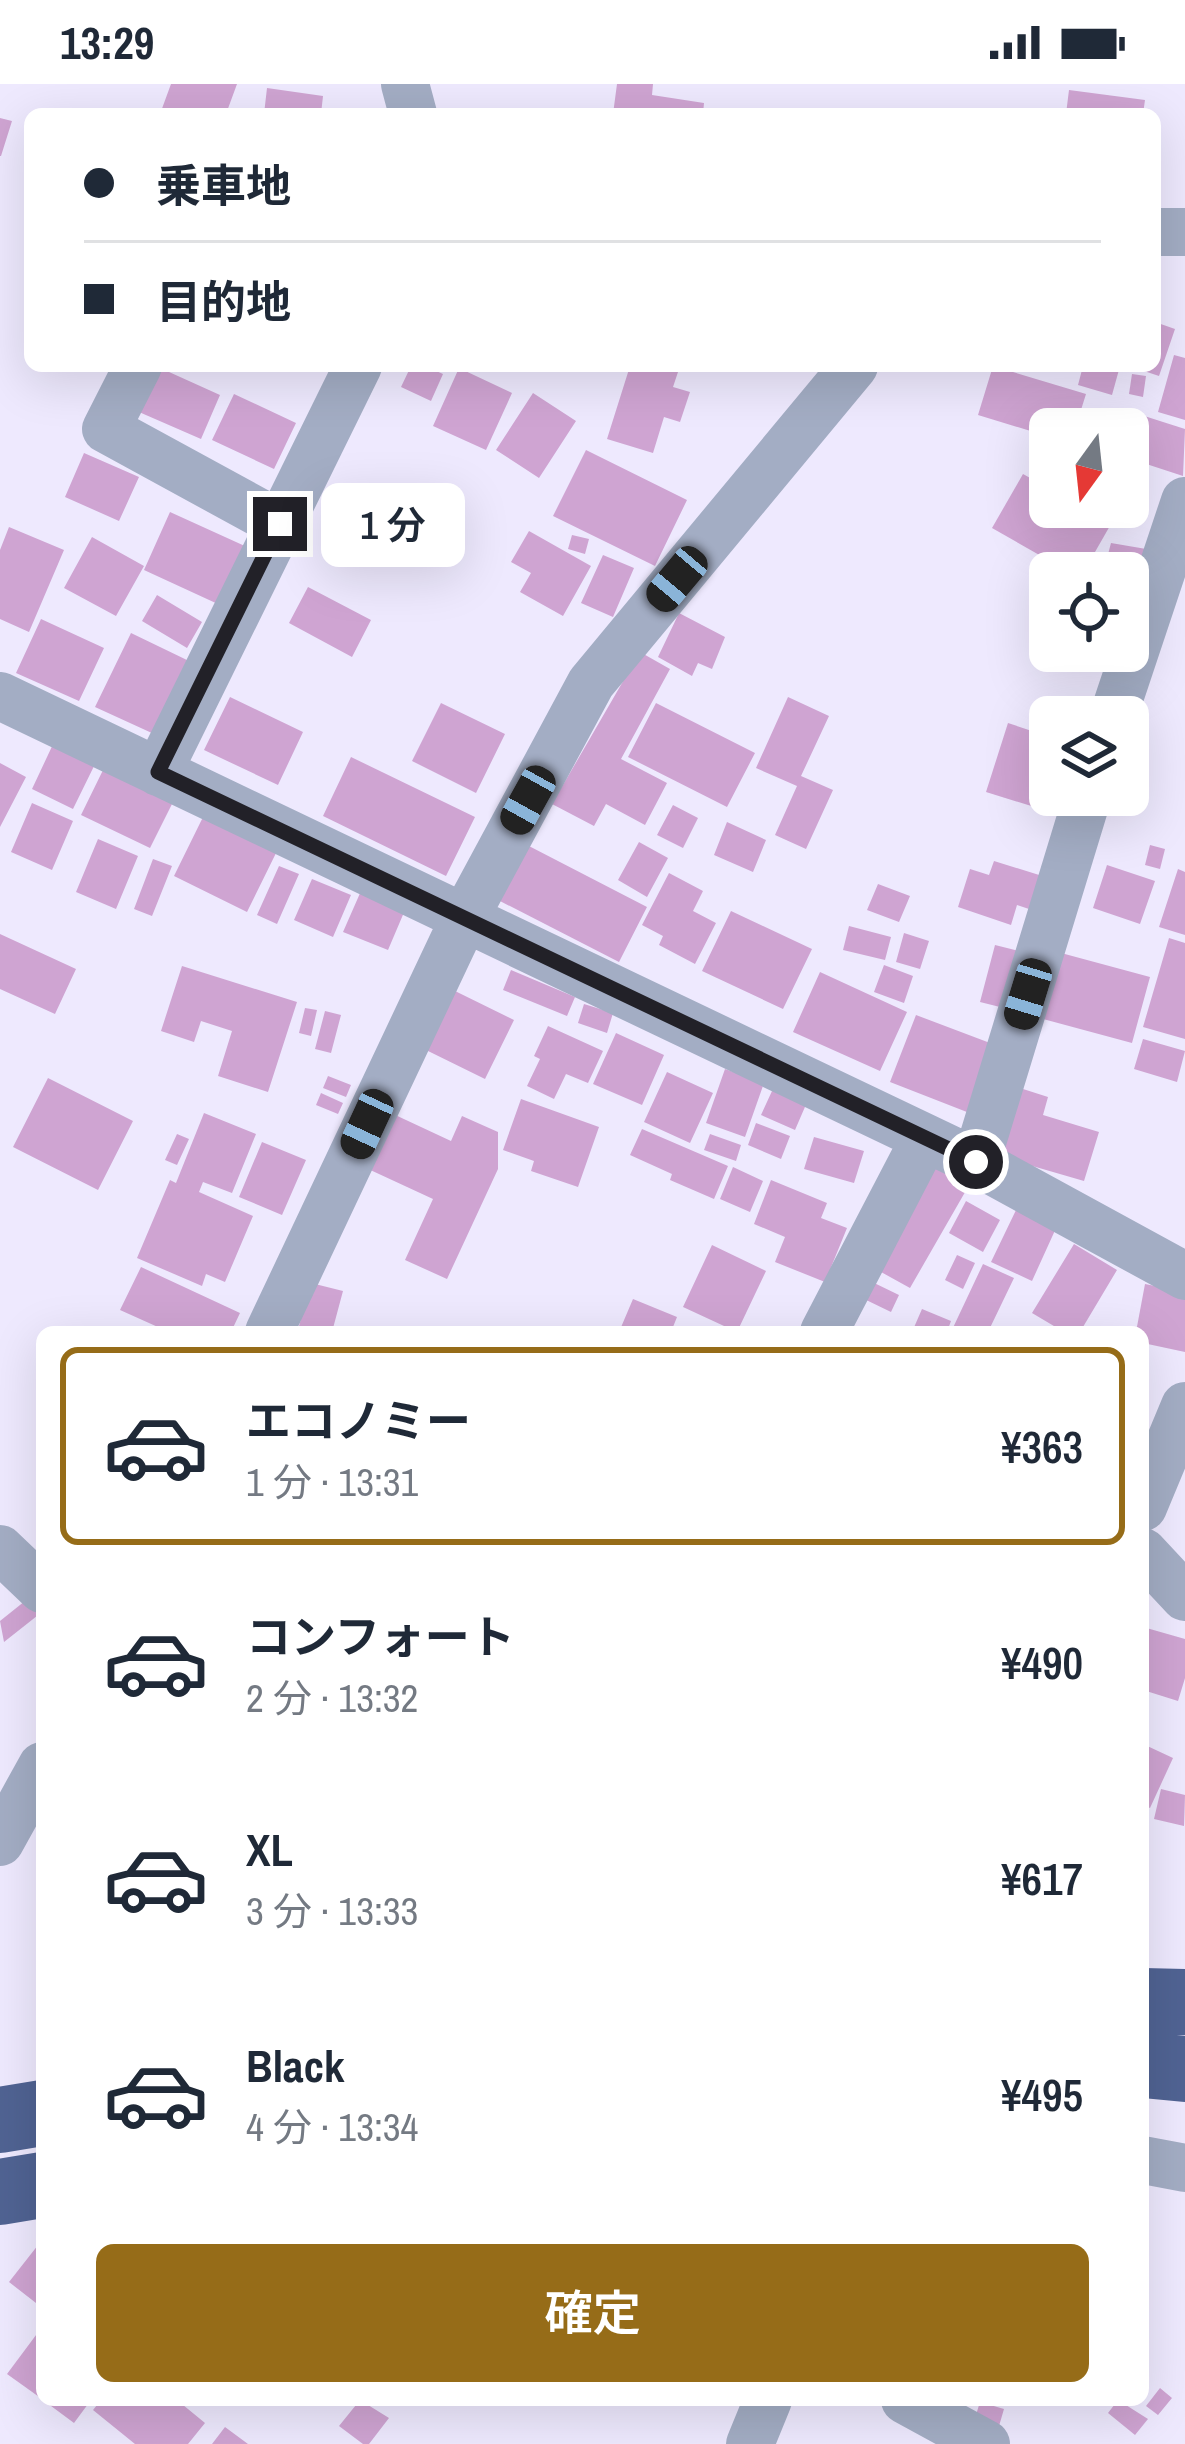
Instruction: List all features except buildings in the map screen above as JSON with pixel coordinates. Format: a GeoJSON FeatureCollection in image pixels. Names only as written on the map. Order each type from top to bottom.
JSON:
{"type":"FeatureCollection","features":[{"type":"Feature","properties":{"kind":"highway"},"geometry":{"type":"LineString","coordinates":[[1149,2001],[1185,2002]]}},
{"type":"Feature","properties":{"kind":"highway"},"geometry":{"type":"LineString","coordinates":[[1149,2065],[1185,2068]]}},
{"type":"Feature","properties":{"kind":"highway"},"geometry":{"type":"LineString","coordinates":[[0,2120],[36,2114]]}},
{"type":"Feature","properties":{"kind":"highway"},"geometry":{"type":"LineString","coordinates":[[0,2192],[36,2186]]}},
{"type":"Feature","properties":{"kind":"street"},"geometry":{"type":"LineString","coordinates":[[135,372],[106,429],[280,524]]}},
{"type":"Feature","properties":{"kind":"street"},"geometry":{"type":"LineString","coordinates":[[158,772],[355,372]]}},
{"type":"Feature","properties":{"kind":"street"},"geometry":{"type":"LineString","coordinates":[[271,1326],[465,917],[592,683],[849,372]]}},
{"type":"Feature","properties":{"kind":"street"},"geometry":{"type":"LineString","coordinates":[[1120,696],[1185,501]]}},
{"type":"Feature","properties":{"kind":"street"},"geometry":{"type":"LineString","coordinates":[[0,696],[976,1162],[1185,1276]]}},
{"type":"Feature","properties":{"kind":"street"},"geometry":{"type":"LineString","coordinates":[[976,1162],[1082,816]]}},
{"type":"Feature","properties":{"kind":"street"},"geometry":{"type":"LineString","coordinates":[[827,1326],[925,1138]]}},
{"type":"Feature","properties":{"kind":"street"},"geometry":{"type":"LineString","coordinates":[[1149,1493],[1185,1406]]}},
{"type":"Feature","properties":{"kind":"street"},"geometry":{"type":"LineString","coordinates":[[0,1549],[36,1583]]}},
{"type":"Feature","properties":{"kind":"street"},"geometry":{"type":"LineString","coordinates":[[1149,1559],[1185,1598]]}},
{"type":"Feature","properties":{"kind":"street"},"geometry":{"type":"LineString","coordinates":[[0,1842],[36,1777]]}},
{"type":"Feature","properties":{"kind":"street"},"geometry":{"type":"LineString","coordinates":[[1149,2161],[1185,2168]]}},
{"type":"Feature","properties":{"kind":"street"},"geometry":{"type":"LineString","coordinates":[[750,2444],[766,2406]]}},
{"type":"Feature","properties":{"kind":"street"},"geometry":{"type":"LineString","coordinates":[[916,2406],[986,2444]]}},
{"type":"Feature","properties":{"kind":"route"},"geometry":{"type":"LineString","coordinates":[[280,524],[158,772],[976,1162]]}}]}
